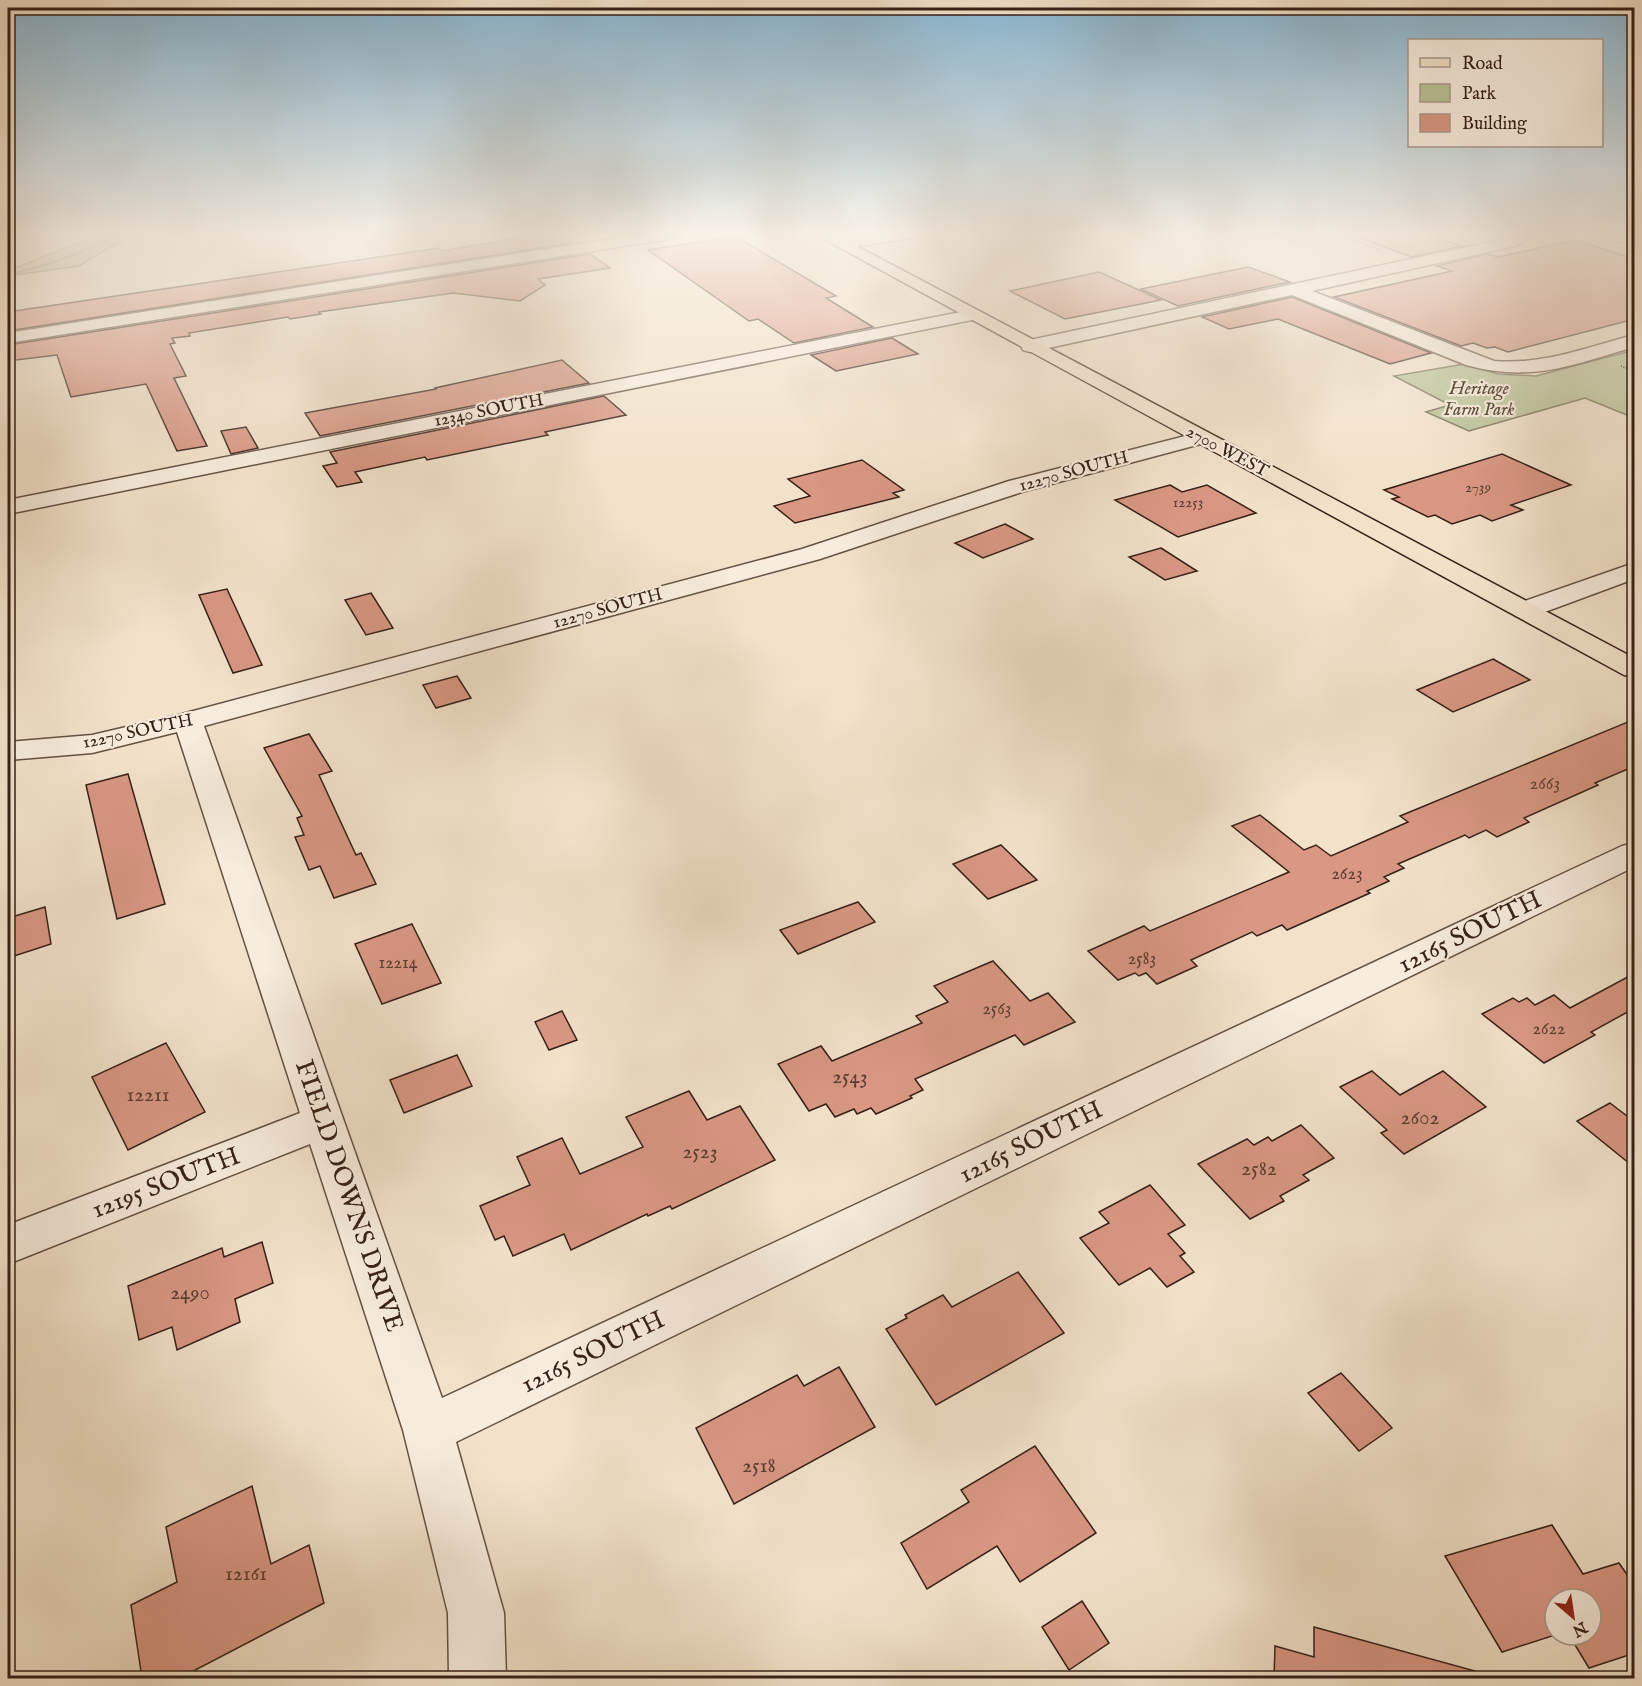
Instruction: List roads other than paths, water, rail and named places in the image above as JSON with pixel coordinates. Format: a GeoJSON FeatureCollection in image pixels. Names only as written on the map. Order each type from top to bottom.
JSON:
{"type":"FeatureCollection","features":[{"type":"Feature","properties":{"kind":"main road","name":"2700 WEST"},"geometry":{"type":"LineString","coordinates":[[965,312],[1635,669]]}},
{"type":"Feature","properties":{"kind":"street"},"geometry":{"type":"LineString","coordinates":[[8,338],[175,312]]}},
{"type":"Feature","properties":{"kind":"street"},"geometry":{"type":"LineString","coordinates":[[1030,346],[1188,312]]}},
{"type":"Feature","properties":{"kind":"street"},"geometry":{"type":"LineString","coordinates":[[1350,312],[1473,361],[1502,369],[1531,369],[1635,341]]}},
{"type":"Feature","properties":{"kind":"street","name":"12340 SOUTH"},"geometry":{"type":"LineString","coordinates":[[8,507],[971,315]]}},
{"type":"Feature","properties":{"kind":"street","name":"12270 SOUTH"},"geometry":{"type":"LineString","coordinates":[[8,751],[92,744],[188,721],[811,554],[1017,486],[1201,438]]}},
{"type":"Feature","properties":{"kind":"street"},"geometry":{"type":"LineString","coordinates":[[1525,610],[1635,571]]}},
{"type":"Feature","properties":{"kind":"street","name":"FIELD DOWNS DRIVE"},"geometry":{"type":"LineString","coordinates":[[188,721],[428,1430],[476,1613],[477,1678]]}},
{"type":"Feature","properties":{"kind":"street","name":"12165 SOUTH"},"geometry":{"type":"LineString","coordinates":[[428,1430],[1635,854]]}},
{"type":"Feature","properties":{"kind":"street","name":"12195 SOUTH"},"geometry":{"type":"LineString","coordinates":[[8,1245],[324,1121]]}},
{"type":"Feature","properties":{"kind":"park label","name":"Heritage Farm Park"},"geometry":{"type":"Point","coordinates":[1479,399]}}]}
